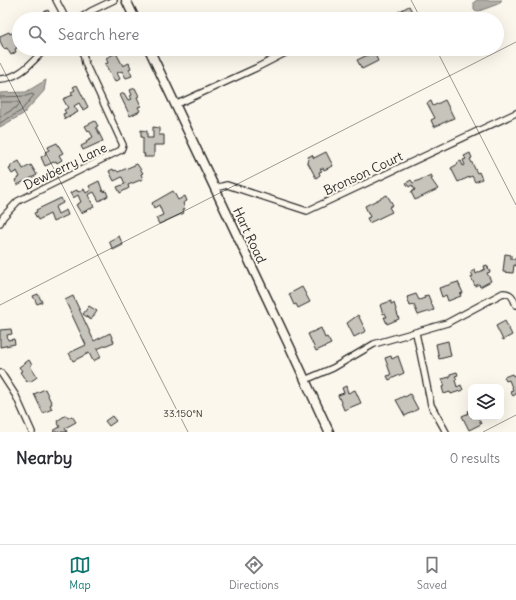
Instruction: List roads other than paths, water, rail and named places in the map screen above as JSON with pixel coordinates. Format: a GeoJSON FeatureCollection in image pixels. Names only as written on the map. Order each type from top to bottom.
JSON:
{"type":"FeatureCollection","features":[{"type":"Feature","properties":{"kind":"street"},"geometry":{"type":"LineString","coordinates":[[56,0],[62,12]]}},
{"type":"Feature","properties":{"kind":"street"},"geometry":{"type":"LineString","coordinates":[[90,12],[114,0]]}},
{"type":"Feature","properties":{"kind":"street"},"geometry":{"type":"LineString","coordinates":[[126,0],[132,12]]}},
{"type":"Feature","properties":{"kind":"street"},"geometry":{"type":"LineString","coordinates":[[0,79],[7,79],[17,75],[38,56]]}},
{"type":"Feature","properties":{"kind":"street","name":"Dewberry Lane"},"geometry":{"type":"LineString","coordinates":[[0,223],[3,217],[18,201],[121,150],[123,145],[85,63],[84,56]]}},
{"type":"Feature","properties":{"kind":"street","name":"Hart Road"},"geometry":{"type":"LineString","coordinates":[[152,56],[329,432]]}},
{"type":"Feature","properties":{"kind":"street"},"geometry":{"type":"LineString","coordinates":[[176,105],[279,56]]}},
{"type":"Feature","properties":{"kind":"street","name":"Bronson Court"},"geometry":{"type":"LineString","coordinates":[[215,188],[226,184],[307,211],[516,113]]}},
{"type":"Feature","properties":{"kind":"street"},"geometry":{"type":"LineString","coordinates":[[305,380],[333,368],[374,344],[447,323],[503,293],[508,293],[512,296],[516,305]]}},
{"type":"Feature","properties":{"kind":"street"},"geometry":{"type":"LineString","coordinates":[[416,333],[431,405],[446,432]]}},
{"type":"Feature","properties":{"kind":"street"},"geometry":{"type":"LineString","coordinates":[[1,373],[16,396],[32,432]]}},
{"type":"Feature","properties":{"kind":"water"},"geometry":{"type":"Polygon","coordinates":[[[477,0],[502,0],[498,4],[479,11],[474,10],[474,2],[477,0]]]}},
{"type":"Feature","properties":{"kind":"water"},"geometry":{"type":"Polygon","coordinates":[[[46,80],[44,91],[23,114],[0,127],[0,93],[26,92],[46,80]]]}}]}
